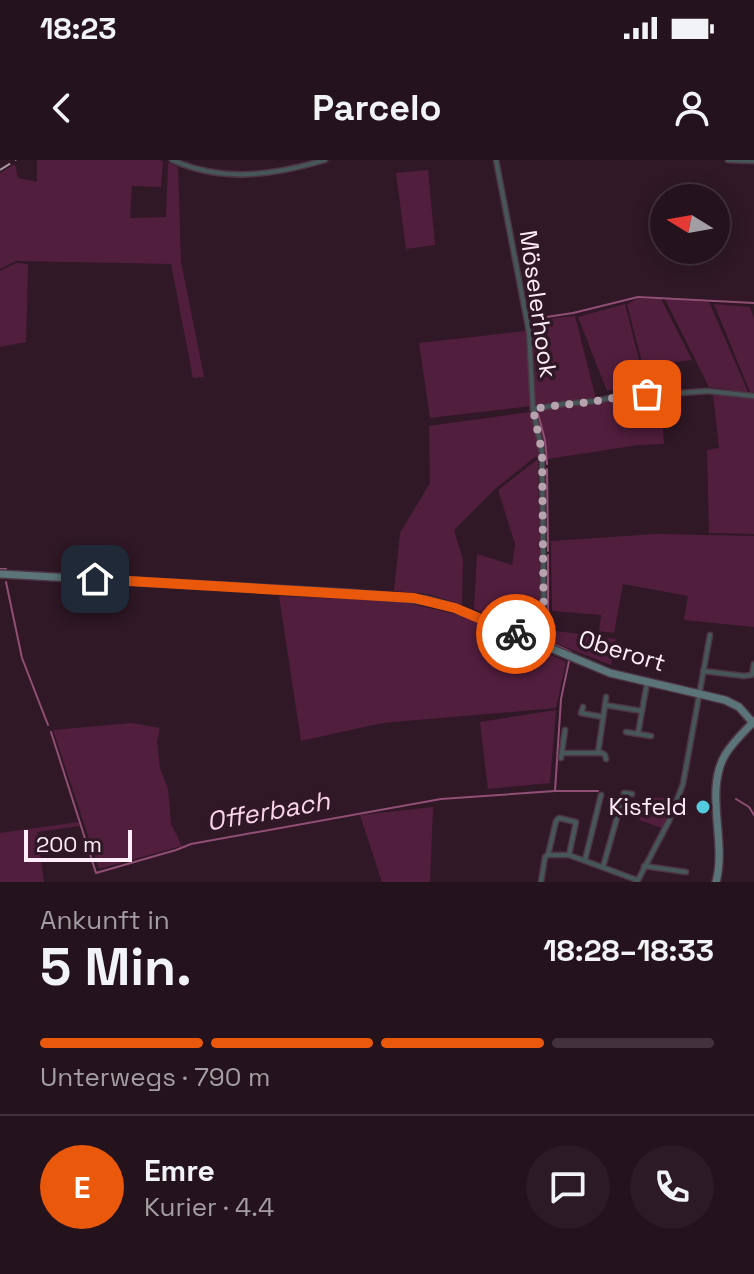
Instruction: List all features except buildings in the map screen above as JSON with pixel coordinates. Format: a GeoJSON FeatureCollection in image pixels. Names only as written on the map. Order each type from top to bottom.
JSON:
{"type":"FeatureCollection","features":[{"type":"Feature","properties":{"kind":"main road","name":"Oberort"},"geometry":{"type":"LineString","coordinates":[[0,574],[414,598],[455,608],[603,671],[732,703],[754,722]]}},
{"type":"Feature","properties":{"kind":"main road"},"geometry":{"type":"LineString","coordinates":[[716,882],[720,855],[717,775],[725,754],[754,722]]}},
{"type":"Feature","properties":{"kind":"street"},"geometry":{"type":"LineString","coordinates":[[172,160],[198,169],[237,175],[287,171],[325,160]]}},
{"type":"Feature","properties":{"kind":"street","name":"Möselerhook"},"geometry":{"type":"LineString","coordinates":[[496,160],[529,332],[533,409],[542,452],[542,645]]}},
{"type":"Feature","properties":{"kind":"street"},"geometry":{"type":"LineString","coordinates":[[728,160],[754,161]]}},
{"type":"Feature","properties":{"kind":"street"},"geometry":{"type":"LineString","coordinates":[[533,409],[627,394],[707,391],[754,396]]}},
{"type":"Feature","properties":{"kind":"street"},"geometry":{"type":"LineString","coordinates":[[548,855],[569,855],[637,881],[669,821],[683,784],[710,635]]}},
{"type":"Feature","properties":{"kind":"street"},"geometry":{"type":"LineString","coordinates":[[703,671],[752,675],[754,664]]}},
{"type":"Feature","properties":{"kind":"street"},"geometry":{"type":"LineString","coordinates":[[638,734],[647,682]]}},
{"type":"Feature","properties":{"kind":"street"},"geometry":{"type":"LineString","coordinates":[[598,753],[606,697]]}},
{"type":"Feature","properties":{"kind":"street"},"geometry":{"type":"LineString","coordinates":[[605,705],[642,711]]}},
{"type":"Feature","properties":{"kind":"street"},"geometry":{"type":"LineString","coordinates":[[583,707],[581,713],[603,717]]}},
{"type":"Feature","properties":{"kind":"street"},"geometry":{"type":"LineString","coordinates":[[565,730],[561,756],[598,753],[604,754],[606,759]]}},
{"type":"Feature","properties":{"kind":"street"},"geometry":{"type":"LineString","coordinates":[[626,732],[651,736]]}},
{"type":"Feature","properties":{"kind":"street"},"geometry":{"type":"LineString","coordinates":[[603,867],[624,793],[632,794]]}},
{"type":"Feature","properties":{"kind":"street"},"geometry":{"type":"LineString","coordinates":[[585,860],[601,795]]}},
{"type":"Feature","properties":{"kind":"street"},"geometry":{"type":"LineString","coordinates":[[541,882],[545,857],[556,821],[560,818],[576,822],[569,855]]}},
{"type":"Feature","properties":{"kind":"street"},"geometry":{"type":"LineString","coordinates":[[644,866],[686,872]]}},
{"type":"Feature","properties":{"kind":"shaded area"},"geometry":{"type":"Polygon","coordinates":[[[37,160],[160,160],[163,162],[161,187],[132,186],[130,218],[166,217],[168,163],[178,167],[181,262],[204,377],[193,378],[171,264],[16,261],[0,269],[0,173],[15,164],[18,178],[37,182],[37,160]]]}},
{"type":"Feature","properties":{"kind":"shaded area"},"geometry":{"type":"Polygon","coordinates":[[[428,170],[435,245],[406,249],[396,173],[428,170]]]}},
{"type":"Feature","properties":{"kind":"shaded area"},"geometry":{"type":"Polygon","coordinates":[[[16,263],[28,264],[26,342],[0,347],[0,271],[16,263]]]}},
{"type":"Feature","properties":{"kind":"shaded area"},"geometry":{"type":"Polygon","coordinates":[[[637,299],[661,299],[692,360],[643,366],[627,304],[637,299]]]}},
{"type":"Feature","properties":{"kind":"shaded area"},"geometry":{"type":"Polygon","coordinates":[[[665,299],[709,302],[748,392],[709,387],[665,299]]]}},
{"type":"Feature","properties":{"kind":"shaded area"},"geometry":{"type":"Polygon","coordinates":[[[625,304],[649,388],[635,383],[607,391],[578,317],[625,304]]]}},
{"type":"Feature","properties":{"kind":"shaded area"},"geometry":{"type":"Polygon","coordinates":[[[714,304],[750,307],[754,319],[754,392],[750,392],[714,304]]]}},
{"type":"Feature","properties":{"kind":"shaded area"},"geometry":{"type":"Polygon","coordinates":[[[575,316],[597,403],[628,397],[661,397],[664,444],[548,459],[535,457],[495,489],[454,530],[463,560],[462,605],[429,594],[394,591],[400,533],[430,483],[429,426],[536,411],[533,320],[575,316]]]}},
{"type":"Feature","properties":{"kind":"shaded area"},"geometry":{"type":"Polygon","coordinates":[[[526,331],[531,406],[430,418],[419,343],[526,331]]]}},
{"type":"Feature","properties":{"kind":"shaded area"},"geometry":{"type":"Polygon","coordinates":[[[713,395],[754,399],[754,534],[709,533],[707,450],[719,448],[713,395]]]}},
{"type":"Feature","properties":{"kind":"shaded area"},"geometry":{"type":"Polygon","coordinates":[[[538,459],[541,637],[474,609],[477,554],[512,565],[515,544],[498,490],[538,459]]]}},
{"type":"Feature","properties":{"kind":"shaded area"},"geometry":{"type":"Polygon","coordinates":[[[656,534],[754,536],[754,627],[684,620],[688,596],[623,584],[614,633],[599,631],[601,615],[552,611],[551,541],[656,534]]]}},
{"type":"Feature","properties":{"kind":"shaded area"},"geometry":{"type":"Polygon","coordinates":[[[279,596],[399,601],[472,618],[566,662],[556,708],[382,723],[301,741],[279,596]]]}},
{"type":"Feature","properties":{"kind":"shaded area"},"geometry":{"type":"Polygon","coordinates":[[[549,630],[616,639],[611,665],[550,641],[549,630]]]}},
{"type":"Feature","properties":{"kind":"shaded area"},"geometry":{"type":"Polygon","coordinates":[[[556,710],[550,783],[488,789],[480,722],[556,710]]]}},
{"type":"Feature","properties":{"kind":"shaded area"},"geometry":{"type":"Polygon","coordinates":[[[131,723],[160,728],[157,741],[160,768],[168,789],[171,824],[182,846],[99,869],[53,730],[131,723]]]}},
{"type":"Feature","properties":{"kind":"shaded area"},"geometry":{"type":"Polygon","coordinates":[[[647,797],[675,799],[662,828],[639,820],[647,797]]]}},
{"type":"Feature","properties":{"kind":"shaded area"},"geometry":{"type":"Polygon","coordinates":[[[433,807],[430,882],[382,882],[360,815],[433,807]]]}},
{"type":"Feature","properties":{"kind":"shaded area"},"geometry":{"type":"Polygon","coordinates":[[[78,822],[80,826],[37,832],[44,882],[0,882],[0,833],[78,822]]]}},
{"type":"Feature","properties":{"kind":"waterway"},"geometry":{"type":"LineString","coordinates":[[533,319],[638,297],[754,303]]}},
{"type":"Feature","properties":{"kind":"waterway"},"geometry":{"type":"LineString","coordinates":[[538,414],[547,464]]}},
{"type":"Feature","properties":{"kind":"waterway"},"geometry":{"type":"LineString","coordinates":[[547,469],[548,551]]}},
{"type":"Feature","properties":{"kind":"waterway"},"geometry":{"type":"LineString","coordinates":[[548,555],[548,624]]}},
{"type":"Feature","properties":{"kind":"waterway","name":"Offerbach"},"geometry":{"type":"LineString","coordinates":[[0,569],[6,569]]}},
{"type":"Feature","properties":{"kind":"waterway","name":"Offerbach"},"geometry":{"type":"LineString","coordinates":[[6,582],[22,658],[48,725]]}},
{"type":"Feature","properties":{"kind":"waterway"},"geometry":{"type":"LineString","coordinates":[[549,642],[571,652]]}},
{"type":"Feature","properties":{"kind":"waterway"},"geometry":{"type":"LineString","coordinates":[[555,791],[561,699],[569,661]]}},
{"type":"Feature","properties":{"kind":"waterway","name":"Offerbach"},"geometry":{"type":"LineString","coordinates":[[51,732],[96,873],[191,844],[441,799],[598,791]]}},
{"type":"Feature","properties":{"kind":"waterway","name":"Offerbach"},"geometry":{"type":"LineString","coordinates":[[736,799],[749,807],[754,815]]}},
{"type":"Feature","properties":{"kind":"railway"},"geometry":{"type":"LineString","coordinates":[[0,170],[16,160]]}},
{"type":"Feature","properties":{"kind":"way so far"},"geometry":{"type":"LineString","coordinates":[[516,634],[542,645],[544,642],[542,452],[533,409],[627,394],[647,394]]}},
{"type":"Feature","properties":{"kind":"place","name":"Kisfeld"},"geometry":{"type":"Point","coordinates":[703,807]}},
{"type":"Feature","properties":{"kind":"route"},"geometry":{"type":"LineString","coordinates":[[95,579],[414,598],[455,608],[516,634]]}}]}
